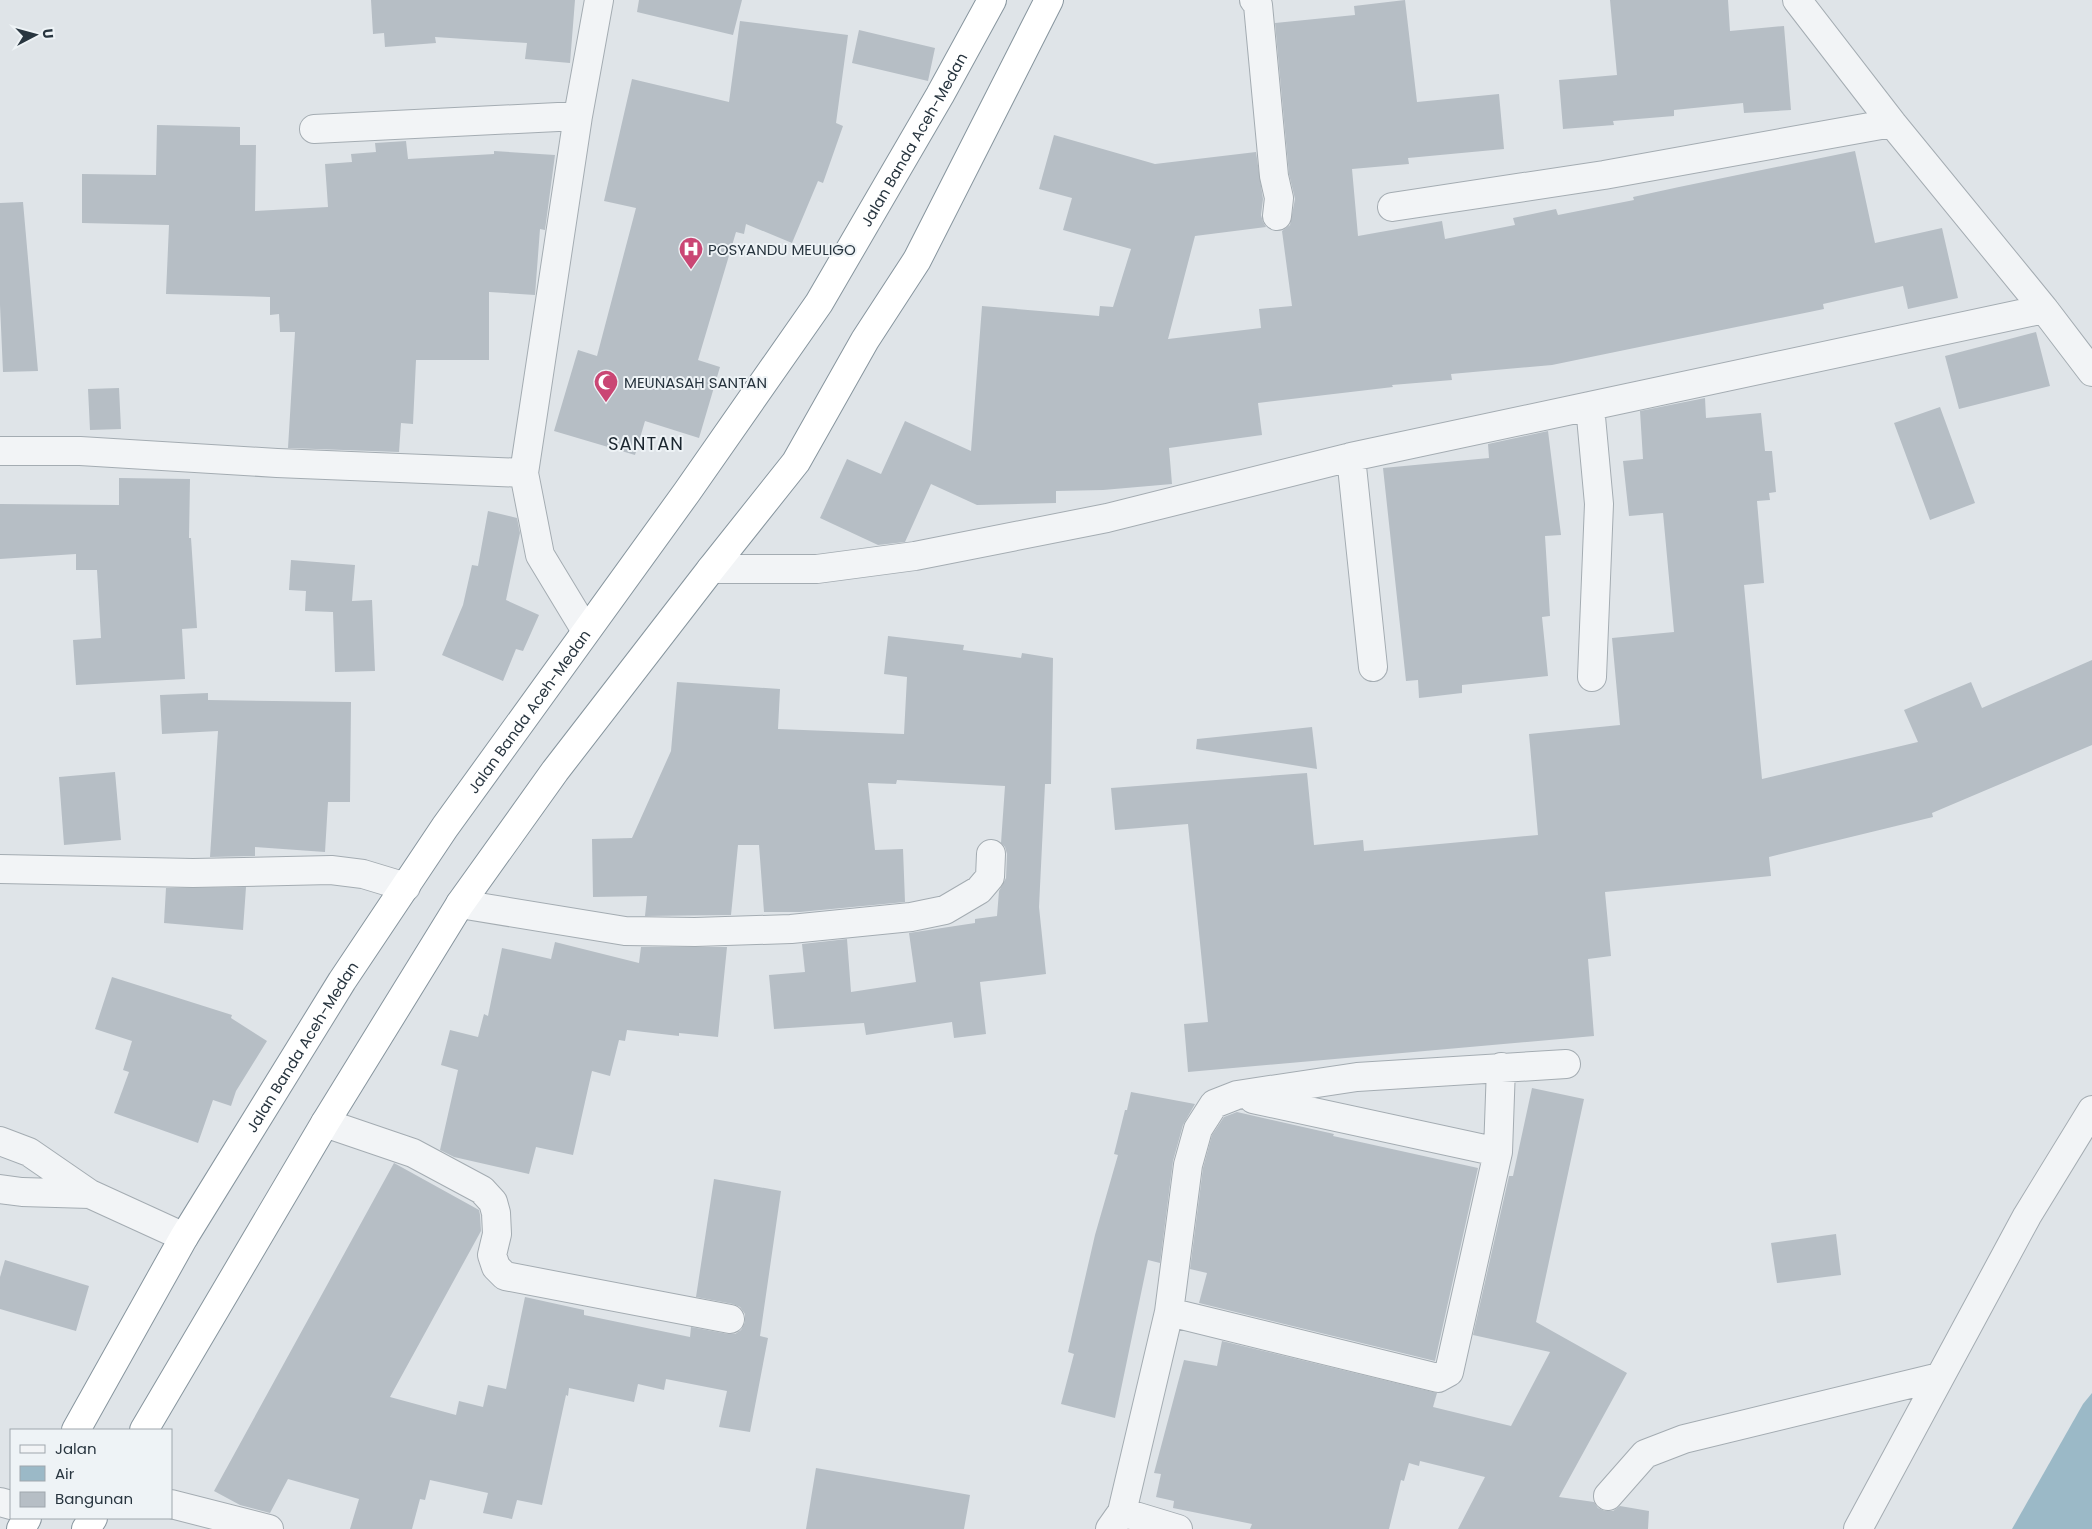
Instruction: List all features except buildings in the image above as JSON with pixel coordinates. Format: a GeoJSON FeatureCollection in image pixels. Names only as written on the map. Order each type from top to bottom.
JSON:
{"type":"FeatureCollection","features":[{"type":"Feature","properties":{"kind":"highway","name":"Jalan Banda Aceh-Medan"},"geometry":{"type":"LineString","coordinates":[[77,1429],[184,1237],[342,981],[446,827],[687,492],[819,303],[935,104],[992,0]]}},
{"type":"Feature","properties":{"kind":"highway"},"geometry":{"type":"LineString","coordinates":[[145,1429],[325,1123],[460,904],[555,771],[796,462],[865,340],[917,260],[1049,0]]}},
{"type":"Feature","properties":{"kind":"street"},"geometry":{"type":"LineString","coordinates":[[586,631],[540,555],[524,473],[578,116],[599,0]]}},
{"type":"Feature","properties":{"kind":"street"},"geometry":{"type":"LineString","coordinates":[[1254,0],[1258,5],[1274,176],[1279,198],[1277,216]]}},
{"type":"Feature","properties":{"kind":"street"},"geometry":{"type":"LineString","coordinates":[[1797,0],[1892,123],[2044,309],[2092,372]]}},
{"type":"Feature","properties":{"kind":"street"},"geometry":{"type":"LineString","coordinates":[[314,129],[578,116]]}},
{"type":"Feature","properties":{"kind":"street"},"geometry":{"type":"LineString","coordinates":[[1392,207],[1604,175],[1892,123]]}},
{"type":"Feature","properties":{"kind":"street"},"geometry":{"type":"LineString","coordinates":[[711,569],[817,568],[915,556],[1107,518],[1351,457],[2044,309]]}},
{"type":"Feature","properties":{"kind":"street"},"geometry":{"type":"LineString","coordinates":[[1590,406],[1599,504],[1592,677]]}},
{"type":"Feature","properties":{"kind":"street"},"geometry":{"type":"LineString","coordinates":[[0,450],[80,451],[277,463],[524,473]]}},
{"type":"Feature","properties":{"kind":"street"},"geometry":{"type":"LineString","coordinates":[[1351,457],[1373,667]]}},
{"type":"Feature","properties":{"kind":"street"},"geometry":{"type":"LineString","coordinates":[[460,904],[625,931],[695,932],[791,929],[911,917],[945,910],[979,890],[990,877],[991,854]]}},
{"type":"Feature","properties":{"kind":"street"},"geometry":{"type":"LineString","coordinates":[[0,869],[193,873],[331,870],[363,874],[406,887]]}},
{"type":"Feature","properties":{"kind":"street"},"geometry":{"type":"LineString","coordinates":[[1178,1529],[1116,1521],[1169,1312],[1188,1165],[1198,1128],[1214,1104],[1237,1095],[1357,1077],[1566,1064]]}},
{"type":"Feature","properties":{"kind":"street"},"geometry":{"type":"LineString","coordinates":[[1169,1312],[1438,1378],[1449,1372],[1498,1152],[1500,1068]]}},
{"type":"Feature","properties":{"kind":"street"},"geometry":{"type":"LineString","coordinates":[[1237,1095],[1498,1152]]}},
{"type":"Feature","properties":{"kind":"street"},"geometry":{"type":"LineString","coordinates":[[1858,1529],[2027,1216],[2092,1110]]}},
{"type":"Feature","properties":{"kind":"street"},"geometry":{"type":"LineString","coordinates":[[325,1123],[413,1152],[482,1190],[493,1202],[496,1213],[497,1234],[492,1255],[496,1267],[505,1276],[730,1319]]}},
{"type":"Feature","properties":{"kind":"street"},"geometry":{"type":"LineString","coordinates":[[0,1141],[29,1152],[90,1194],[184,1237]]}},
{"type":"Feature","properties":{"kind":"street"},"geometry":{"type":"LineString","coordinates":[[0,1189],[22,1192],[90,1194]]}},
{"type":"Feature","properties":{"kind":"street"},"geometry":{"type":"LineString","coordinates":[[1608,1496],[1645,1454],[1684,1439],[1939,1377]]}},
{"type":"Feature","properties":{"kind":"street"},"geometry":{"type":"LineString","coordinates":[[172,1504],[269,1529]]}},
{"type":"Feature","properties":{"kind":"water"},"geometry":{"type":"Polygon","coordinates":[[[2092,1393],[2092,1529],[2012,1529],[2083,1404],[2092,1393]]]}},
{"type":"Feature","properties":{"kind":"place","name":"POSYANDU MEULIGO"},"geometry":{"type":"Point","coordinates":[691,270]}},
{"type":"Feature","properties":{"kind":"place","name":"MEUNASAH SANTAN"},"geometry":{"type":"Point","coordinates":[606,403]}},
{"type":"Feature","properties":{"kind":"district","name":"SANTAN"},"geometry":{"type":"Point","coordinates":[646,443]}}]}
